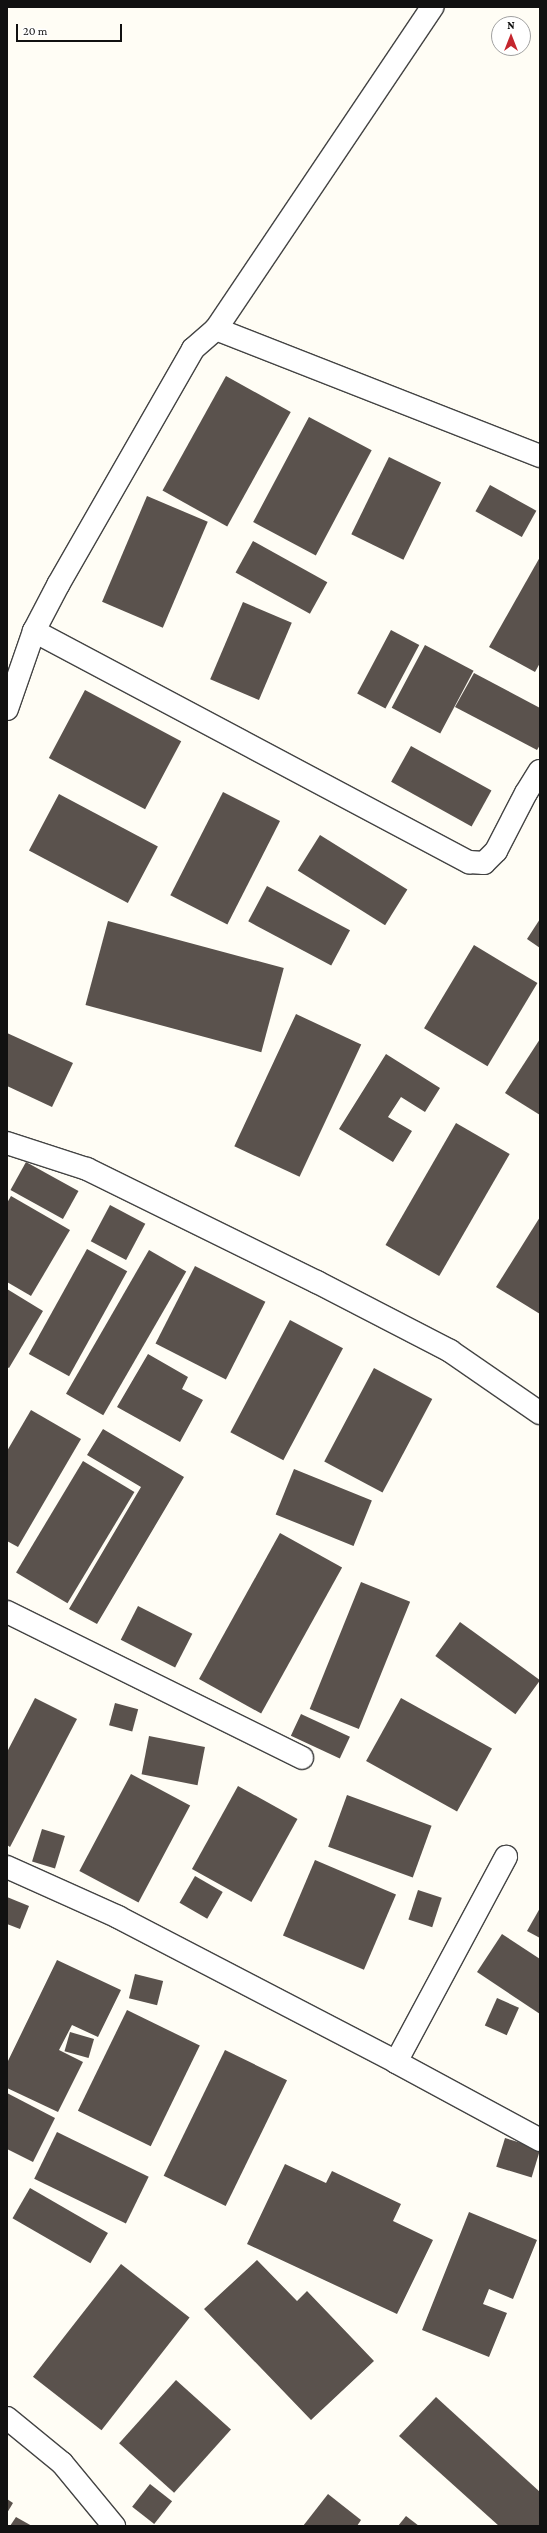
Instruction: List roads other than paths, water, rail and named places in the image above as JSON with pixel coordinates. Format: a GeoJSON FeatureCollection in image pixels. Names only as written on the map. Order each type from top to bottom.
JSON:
{"type":"FeatureCollection","features":[{"type":"Feature","properties":{"kind":"street"},"geometry":{"type":"LineString","coordinates":[[7,709],[34,631],[58,585],[193,349],[216,329],[432,7]]}},
{"type":"Feature","properties":{"kind":"street"},"geometry":{"type":"LineString","coordinates":[[216,329],[540,456]]}},
{"type":"Feature","properties":{"kind":"street"},"geometry":{"type":"LineString","coordinates":[[34,631],[469,862],[484,863],[496,851],[526,793],[540,771]]}},
{"type":"Feature","properties":{"kind":"street"},"geometry":{"type":"LineString","coordinates":[[7,1142],[87,1169],[317,1282],[450,1351],[540,1413]]}},
{"type":"Feature","properties":{"kind":"street"},"geometry":{"type":"LineString","coordinates":[[7,1612],[302,1758]]}},
{"type":"Feature","properties":{"kind":"street"},"geometry":{"type":"LineString","coordinates":[[396,2062],[506,1857]]}},
{"type":"Feature","properties":{"kind":"street"},"geometry":{"type":"LineString","coordinates":[[7,1867],[118,1917],[396,2062],[540,2140]]}},
{"type":"Feature","properties":{"kind":"street"},"geometry":{"type":"LineString","coordinates":[[7,2418],[62,2463],[114,2526]]}}]}
